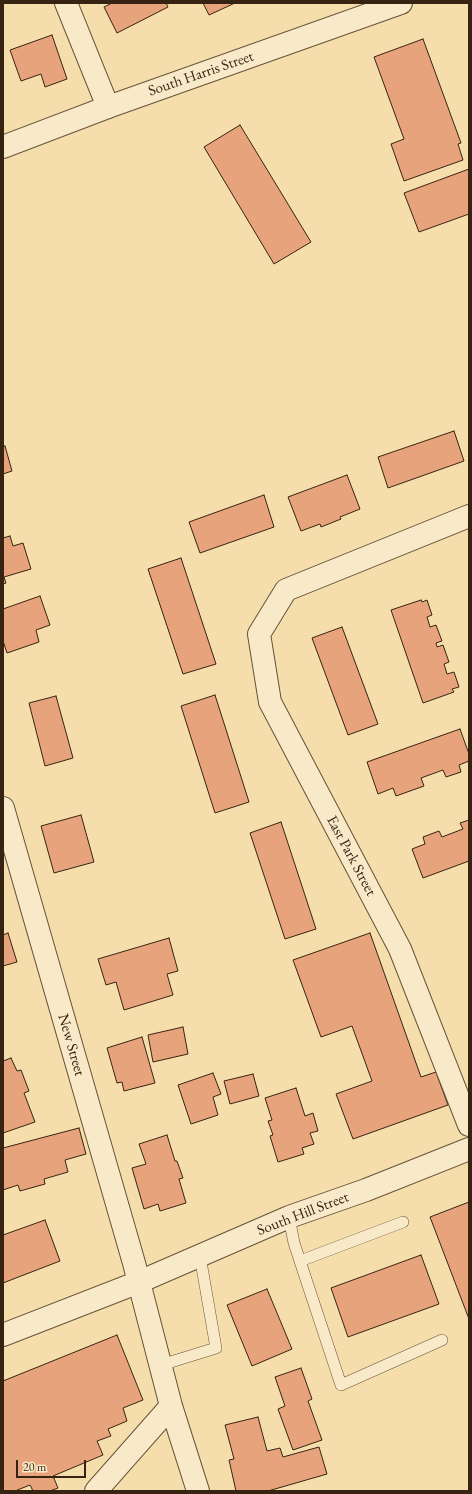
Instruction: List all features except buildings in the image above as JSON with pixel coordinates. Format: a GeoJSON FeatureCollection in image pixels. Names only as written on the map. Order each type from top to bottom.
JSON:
{"type":"FeatureCollection","features":[{"type":"Feature","properties":{"kind":"street"},"geometry":{"type":"LineString","coordinates":[[66,3],[108,107]]}},
{"type":"Feature","properties":{"kind":"street","name":"South Harris Street"},"geometry":{"type":"LineString","coordinates":[[3,147],[108,107],[401,3]]}},
{"type":"Feature","properties":{"kind":"street","name":"East Park Street"},"geometry":{"type":"LineString","coordinates":[[469,516],[286,590],[259,634],[270,702],[400,949],[469,1125]]}},
{"type":"Feature","properties":{"kind":"street","name":"New Street"},"geometry":{"type":"LineString","coordinates":[[3,808],[139,1282]]}},
{"type":"Feature","properties":{"kind":"street","name":"South Hill Street"},"geometry":{"type":"LineString","coordinates":[[3,1335],[139,1282],[289,1217],[366,1190],[469,1149]]}},
{"type":"Feature","properties":{"kind":"street"},"geometry":{"type":"LineString","coordinates":[[139,1282],[171,1406],[198,1491]]}},
{"type":"Feature","properties":{"kind":"street"},"geometry":{"type":"LineString","coordinates":[[96,1491],[171,1406]]}},
{"type":"Feature","properties":{"kind":"lane"},"geometry":{"type":"LineString","coordinates":[[289,1217],[294,1243],[341,1385],[442,1340]]}},
{"type":"Feature","properties":{"kind":"lane"},"geometry":{"type":"LineString","coordinates":[[300,1261],[403,1222]]}},
{"type":"Feature","properties":{"kind":"lane"},"geometry":{"type":"LineString","coordinates":[[161,1365],[216,1348],[200,1256]]}}]}
